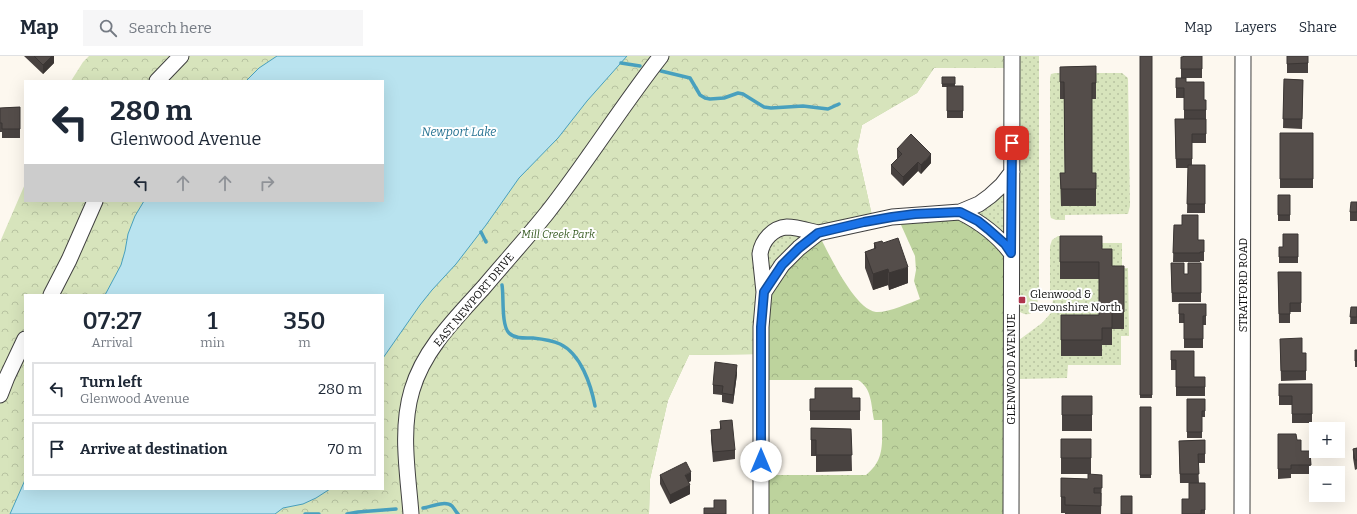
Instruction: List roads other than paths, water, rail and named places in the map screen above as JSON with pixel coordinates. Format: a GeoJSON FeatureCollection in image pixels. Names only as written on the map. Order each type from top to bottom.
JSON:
{"type":"FeatureCollection","features":[{"type":"Feature","properties":{"kind":"street"},"geometry":{"type":"LineString","coordinates":[[158,80],[181,56]]}},
{"type":"Feature","properties":{"kind":"street","name":"EAST NEWPORT DRIVE"},"geometry":{"type":"LineString","coordinates":[[411,514],[406,446],[408,408],[418,373],[426,359],[458,316],[547,212],[583,165],[616,116],[661,56]]}},
{"type":"Feature","properties":{"kind":"street","name":"GLENWOOD AVENUE"},"geometry":{"type":"LineString","coordinates":[[1011,514],[1012,56]]}},
{"type":"Feature","properties":{"kind":"street","name":"STRATFORD ROAD"},"geometry":{"type":"LineString","coordinates":[[1242,514],[1243,56]]}},
{"type":"Feature","properties":{"kind":"street"},"geometry":{"type":"LineString","coordinates":[[761,514],[761,327],[764,292],[760,254],[765,240],[771,233],[788,227],[818,233],[892,217],[915,214],[960,212],[979,204],[990,196],[1002,185],[1012,172]]}},
{"type":"Feature","properties":{"kind":"street"},"geometry":{"type":"LineString","coordinates":[[51,294],[69,260],[95,202]]}},
{"type":"Feature","properties":{"kind":"street"},"geometry":{"type":"LineString","coordinates":[[960,212],[978,221],[988,229],[1005,244],[1011,253]]}},
{"type":"Feature","properties":{"kind":"street"},"geometry":{"type":"LineString","coordinates":[[764,292],[789,256],[818,233]]}},
{"type":"Feature","properties":{"kind":"street"},"geometry":{"type":"LineString","coordinates":[[0,395],[24,341]]}},
{"type":"Feature","properties":{"kind":"water","name":"Newport Lake"},"geometry":{"type":"Polygon","coordinates":[[[277,56],[627,56],[587,101],[558,138],[519,178],[456,264],[420,305],[384,357],[384,294],[106,294],[121,265],[128,234],[135,216],[143,202],[384,202],[384,80],[247,80],[259,68],[277,56]]]}},
{"type":"Feature","properties":{"kind":"water"},"geometry":{"type":"Polygon","coordinates":[[[24,482],[24,490],[328,490],[303,504],[283,508],[275,514],[10,514],[24,482]]]}},
{"type":"Feature","properties":{"kind":"waterway"},"geometry":{"type":"LineString","coordinates":[[621,63],[640,66]]}},
{"type":"Feature","properties":{"kind":"waterway"},"geometry":{"type":"LineString","coordinates":[[661,71],[690,78],[700,95],[710,99],[724,98],[738,93],[743,94],[764,107],[771,108],[803,106],[828,109],[839,104]]}},
{"type":"Feature","properties":{"kind":"waterway"},"geometry":{"type":"LineString","coordinates":[[481,232],[486,242]]}},
{"type":"Feature","properties":{"kind":"waterway"},"geometry":{"type":"LineString","coordinates":[[502,285],[505,324],[509,333],[517,337],[553,342],[560,344],[567,349],[574,355],[584,371],[591,389],[595,406]]}},
{"type":"Feature","properties":{"kind":"waterway"},"geometry":{"type":"LineString","coordinates":[[423,508],[438,504],[449,504],[458,514]]}},
{"type":"Feature","properties":{"kind":"waterway"},"geometry":{"type":"LineString","coordinates":[[347,514],[396,509]]}},
{"type":"Feature","properties":{"kind":"waterway"},"geometry":{"type":"LineString","coordinates":[[305,514],[319,514]]}},
{"type":"Feature","properties":{"kind":"place","name":"Glenwood & Devonshire North"},"geometry":{"type":"Point","coordinates":[1022,300]}},
{"type":"Feature","properties":{"kind":"park label","name":"Mill Creek Park"},"geometry":{"type":"Point","coordinates":[558,234]}}]}
